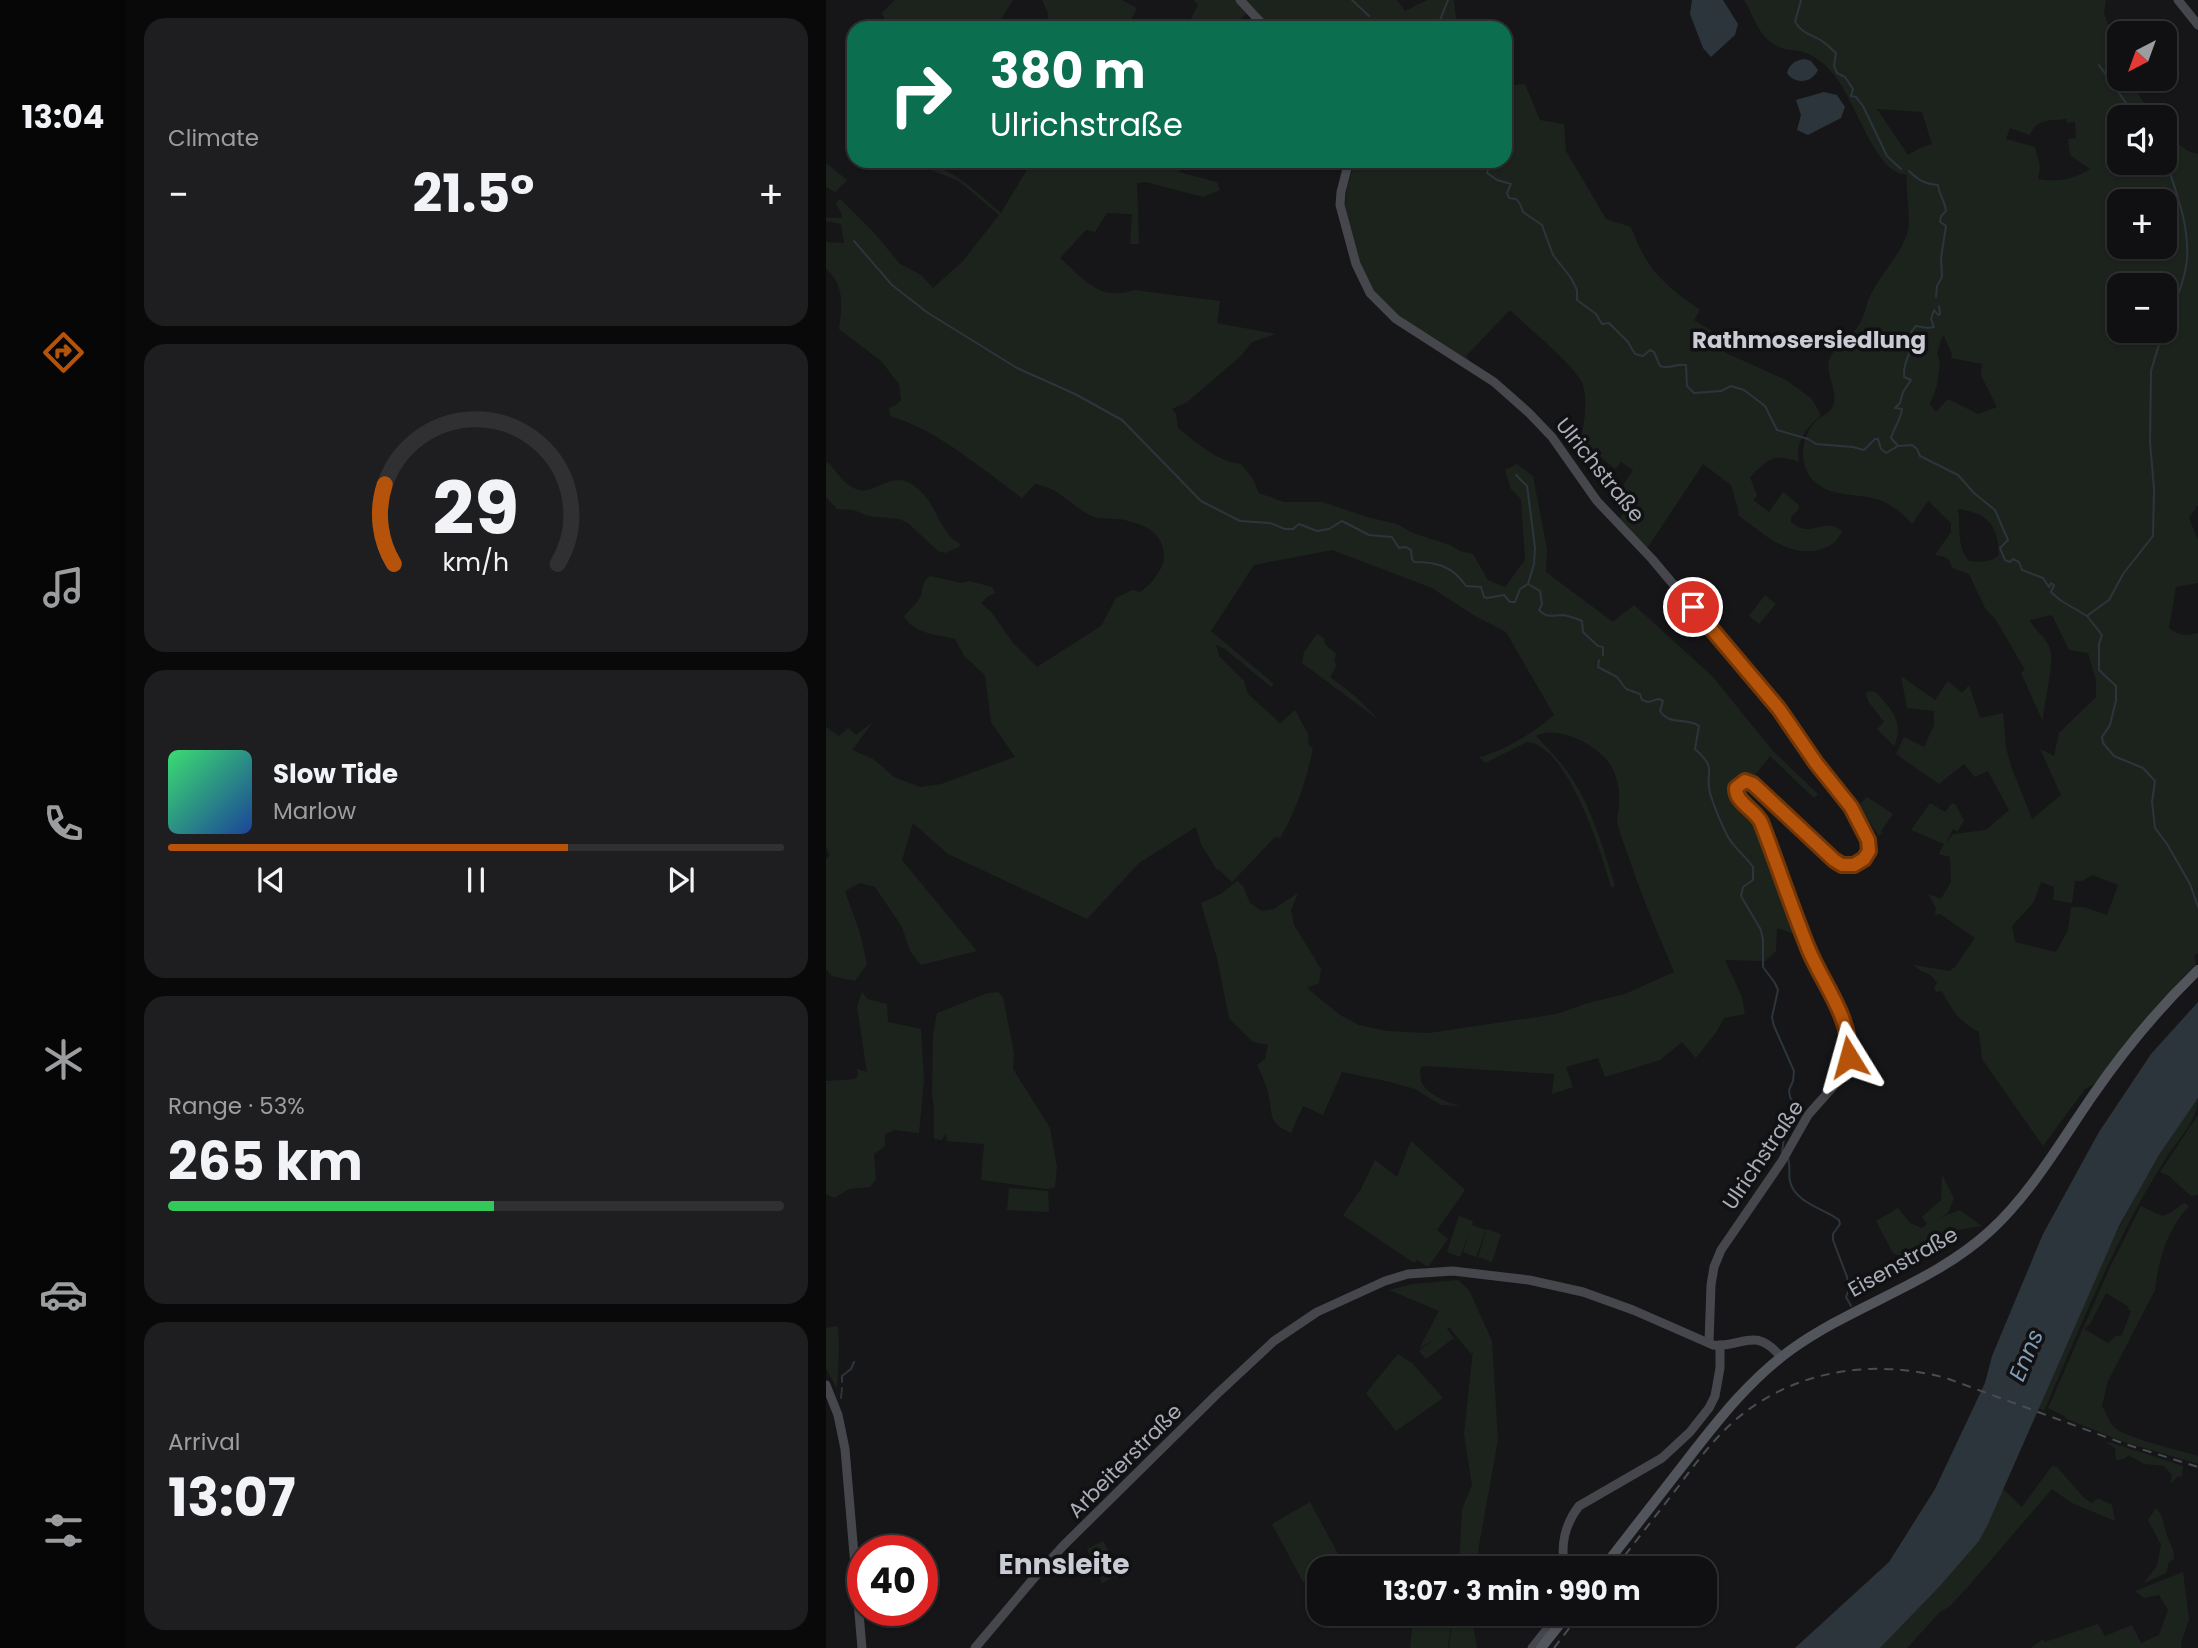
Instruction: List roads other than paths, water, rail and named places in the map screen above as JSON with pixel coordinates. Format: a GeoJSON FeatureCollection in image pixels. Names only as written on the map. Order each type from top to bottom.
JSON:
{"type":"FeatureCollection","features":[{"type":"Feature","properties":{"kind":"main road","name":"Eisenstraße"},"geometry":{"type":"LineString","coordinates":[[1612,1556],[1728,1408],[1781,1357],[1822,1329],[1970,1248],[2001,1221],[2031,1184],[2128,1048],[2198,970]]}},
{"type":"Feature","properties":{"kind":"main road"},"geometry":{"type":"LineString","coordinates":[[1541,1648],[1558,1626]]}},
{"type":"Feature","properties":{"kind":"street"},"geometry":{"type":"LineString","coordinates":[[1240,0],[1260,21]]}},
{"type":"Feature","properties":{"kind":"street"},"geometry":{"type":"LineString","coordinates":[[2178,0],[2198,26]]}},
{"type":"Feature","properties":{"kind":"street","name":"Ulrichstraße"},"geometry":{"type":"LineString","coordinates":[[1347,168],[1340,205],[1356,264],[1370,293],[1395,319],[1494,382],[1542,426],[1597,501],[1652,559],[1779,709],[1816,763],[1851,807],[1865,834],[1869,847],[1867,855],[1858,864],[1842,865],[1753,784],[1745,781],[1736,788],[1738,798],[1756,813],[1761,822],[1809,951],[1841,1015],[1848,1044],[1848,1063],[1843,1073],[1808,1115],[1782,1161],[1731,1233],[1717,1259],[1711,1285],[1709,1343]]}},
{"type":"Feature","properties":{"kind":"street","name":"Arbeiterstraße"},"geometry":{"type":"LineString","coordinates":[[975,1648],[1034,1578],[1110,1499],[1262,1350],[1313,1314],[1385,1281],[1421,1273],[1469,1272],[1557,1285],[1633,1310],[1709,1343],[1720,1345]]}},
{"type":"Feature","properties":{"kind":"street"},"geometry":{"type":"LineString","coordinates":[[1563,1556],[1566,1532],[1571,1517],[1579,1506],[1667,1455],[1709,1408],[1718,1383],[1720,1345],[1756,1340],[1769,1345],[1781,1357]]}},
{"type":"Feature","properties":{"kind":"street"},"geometry":{"type":"LineString","coordinates":[[826,1385],[838,1415],[845,1449],[862,1648]]}},
{"type":"Feature","properties":{"kind":"street"},"geometry":{"type":"LineString","coordinates":[[1532,1648],[1549,1626]]}},
{"type":"Feature","properties":{"kind":"water"},"geometry":{"type":"Polygon","coordinates":[[[1692,0],[1723,0],[1738,24],[1735,35],[1711,57],[1703,48],[1690,14],[1692,0]]]}},
{"type":"Feature","properties":{"kind":"water"},"geometry":{"type":"Polygon","coordinates":[[[1805,59],[1811,61],[1818,70],[1812,78],[1799,81],[1790,77],[1787,73],[1792,64],[1805,59]]]}},
{"type":"Feature","properties":{"kind":"water"},"geometry":{"type":"Polygon","coordinates":[[[1824,92],[1837,95],[1845,107],[1841,118],[1808,135],[1797,130],[1801,115],[1796,100],[1824,92]]]}},
{"type":"Feature","properties":{"kind":"water","name":"Enns"},"geometry":{"type":"Polygon","coordinates":[[[2198,1002],[2198,1098],[2159,1155],[2119,1226],[1979,1541],[1880,1648],[1795,1648],[1889,1562],[1935,1489],[1985,1383],[1992,1356],[2043,1234],[2099,1132],[2151,1054],[2198,1002]]]}},
{"type":"Feature","properties":{"kind":"waterway"},"geometry":{"type":"LineString","coordinates":[[1352,0],[1369,16]]}},
{"type":"Feature","properties":{"kind":"waterway"},"geometry":{"type":"LineString","coordinates":[[1440,21],[1448,0]]}},
{"type":"Feature","properties":{"kind":"waterway"},"geometry":{"type":"LineString","coordinates":[[1801,0],[1795,22],[1836,53],[1834,66],[1837,73],[1845,77],[1853,89],[1851,96],[1856,97],[1863,106],[1887,156],[1901,169]]}},
{"type":"Feature","properties":{"kind":"waterway"},"geometry":{"type":"LineString","coordinates":[[2099,65],[2127,105]]}},
{"type":"Feature","properties":{"kind":"waterway"},"geometry":{"type":"LineString","coordinates":[[1489,168],[1487,173],[1497,180],[1511,184],[1507,193],[1509,198],[1516,199],[1523,212],[1542,225],[1553,255],[1577,290],[1577,300],[1596,314],[1602,324],[1609,323],[1628,342],[1635,354],[1643,356],[1650,350],[1654,352],[1660,366],[1686,365],[1687,386],[1694,393],[1721,391],[1731,386],[1744,390],[1765,406],[1777,430],[1816,444],[1864,450],[1878,439],[1881,449],[1886,453],[1898,446],[1912,445],[1920,456],[1958,475],[1995,510],[2008,540],[2000,548],[2005,560],[2010,562],[2013,559],[2019,562],[2022,570],[2043,578],[2049,587],[2051,583],[2054,585],[2051,592],[2087,616],[2102,635],[2099,644],[2099,670],[2116,686],[2116,700],[2110,725],[2102,737],[2103,743],[2114,756],[2143,768],[2155,781],[2152,802],[2155,828],[2190,884],[2198,907]]}},
{"type":"Feature","properties":{"kind":"waterway"},"geometry":{"type":"LineString","coordinates":[[1909,171],[1922,181],[1938,185],[1946,211],[1940,222],[1946,226],[1941,258],[1942,277],[1937,286],[1936,297]]}},
{"type":"Feature","properties":{"kind":"waterway"},"geometry":{"type":"LineString","coordinates":[[2170,175],[2182,212],[2187,247],[2184,276],[2177,296]]}},
{"type":"Feature","properties":{"kind":"waterway"},"geometry":{"type":"LineString","coordinates":[[854,241],[892,285],[928,313],[1017,368],[1075,394],[1122,420],[1201,501],[1240,521],[1270,523],[1285,529],[1293,529],[1299,524],[1317,531],[1329,529],[1342,521],[1369,535],[1392,537],[1399,548],[1406,547],[1411,550],[1414,562],[1443,566],[1466,586],[1481,587],[1484,597],[1487,598],[1504,595],[1510,602],[1515,602],[1520,589],[1528,584]]}},
{"type":"Feature","properties":{"kind":"waterway"},"geometry":{"type":"LineString","coordinates":[[1898,446],[1891,438],[1902,409],[1895,408],[1911,380],[1904,377],[1906,362],[1915,340],[1911,332],[1916,326],[1934,327],[1931,319],[1934,310],[1940,314],[1939,306]]}},
{"type":"Feature","properties":{"kind":"waterway"},"geometry":{"type":"LineString","coordinates":[[2088,615],[2109,600],[2123,574],[2153,536],[2151,371],[2159,343]]}},
{"type":"Feature","properties":{"kind":"waterway"},"geometry":{"type":"LineString","coordinates":[[1516,475],[1527,486],[1535,548],[1528,584],[1540,591],[1542,604],[1539,610],[1548,616],[1563,615],[1582,621],[1583,632],[1598,646],[1603,647],[1603,655]]}},
{"type":"Feature","properties":{"kind":"waterway"},"geometry":{"type":"LineString","coordinates":[[1599,660],[1598,667],[1617,677],[1626,689],[1640,694],[1642,700],[1663,701],[1660,711],[1664,716],[1699,726],[1695,749],[1709,766],[1710,793],[1715,808],[1729,838],[1753,867],[1753,880],[1743,887],[1741,896],[1761,930],[1763,967],[1778,990],[1772,1017],[1774,1026],[1794,1071],[1789,1090],[1795,1106],[1785,1131],[1782,1152]]}},
{"type":"Feature","properties":{"kind":"waterway"},"geometry":{"type":"LineString","coordinates":[[1788,1159],[1790,1181],[1797,1194],[1839,1220],[1840,1224],[1833,1234],[1833,1240],[1847,1277],[1849,1289],[1846,1297],[1851,1306]]}},
{"type":"Feature","properties":{"kind":"waterway"},"geometry":{"type":"LineString","coordinates":[[842,1382],[842,1376],[851,1369],[854,1362]]}},
{"type":"Feature","properties":{"kind":"waterway"},"geometry":{"type":"LineString","coordinates":[[841,1398],[842,1388]]}},
{"type":"Feature","properties":{"kind":"railway"},"geometry":{"type":"LineString","coordinates":[[1624,1556],[1704,1453],[1733,1422],[1756,1404],[1781,1390],[1834,1373],[1890,1369],[1946,1378],[2125,1444],[2198,1467]]}},
{"type":"Feature","properties":{"kind":"railway"},"geometry":{"type":"LineString","coordinates":[[1554,1648],[1571,1626]]}},
{"type":"Feature","properties":{"kind":"district","name":"Rathmosersiedlung"},"geometry":{"type":"Point","coordinates":[1809,340]}},
{"type":"Feature","properties":{"kind":"district","name":"Ennsleite"},"geometry":{"type":"Point","coordinates":[1064,1564]}}]}
